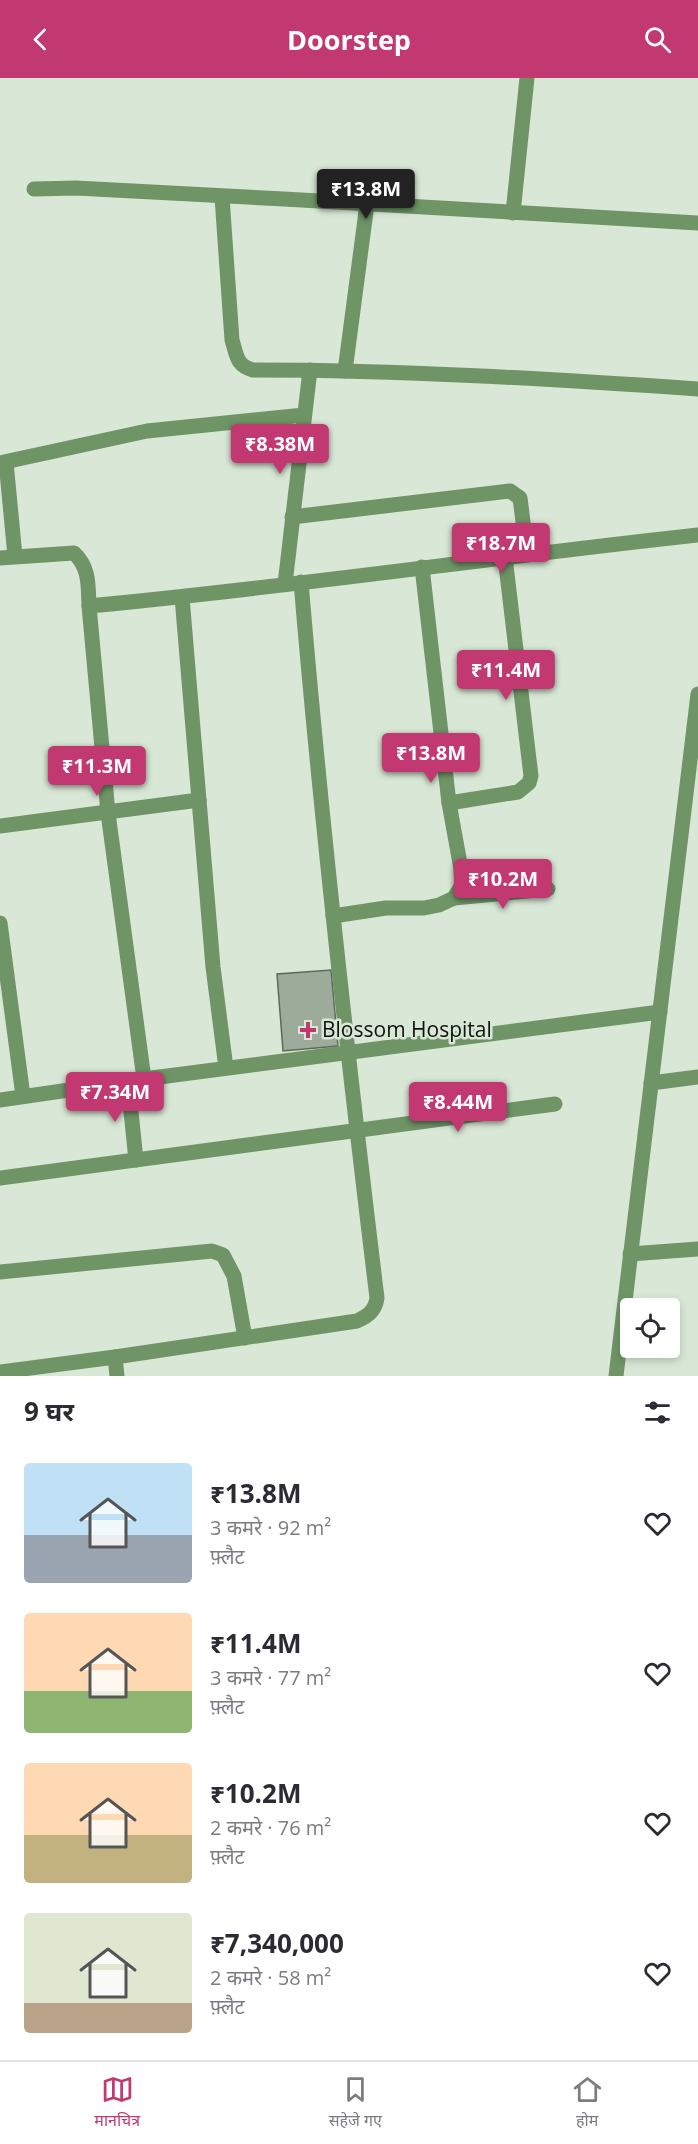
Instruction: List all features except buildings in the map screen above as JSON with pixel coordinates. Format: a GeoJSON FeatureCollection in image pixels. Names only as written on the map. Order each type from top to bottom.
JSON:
{"type":"FeatureCollection","features":[{"type":"Feature","properties":{"kind":"street"},"geometry":{"type":"LineString","coordinates":[[513,213],[527,78]]}},
{"type":"Feature","properties":{"kind":"street"},"geometry":{"type":"LineString","coordinates":[[34,189],[76,188],[698,223]]}},
{"type":"Feature","properties":{"kind":"street"},"geometry":{"type":"LineString","coordinates":[[222,196],[232,340],[238,360],[243,367],[253,370],[495,376],[698,389]]}},
{"type":"Feature","properties":{"kind":"street"},"geometry":{"type":"LineString","coordinates":[[345,371],[367,204]]}},
{"type":"Feature","properties":{"kind":"street"},"geometry":{"type":"LineString","coordinates":[[285,584],[310,370]]}},
{"type":"Feature","properties":{"kind":"street"},"geometry":{"type":"LineString","coordinates":[[144,1079],[108,813],[87,575],[83,562],[74,553],[7,557],[3,462],[147,431],[304,416]]}},
{"type":"Feature","properties":{"kind":"street"},"geometry":{"type":"LineString","coordinates":[[292,517],[510,491],[520,498],[527,553]]}},
{"type":"Feature","properties":{"kind":"street"},"geometry":{"type":"LineString","coordinates":[[89,606],[182,597],[527,553],[698,535]]}},
{"type":"Feature","properties":{"kind":"street"},"geometry":{"type":"LineString","coordinates":[[449,804],[518,792],[530,783],[505,557]]}},
{"type":"Feature","properties":{"kind":"street"},"geometry":{"type":"LineString","coordinates":[[422,567],[449,804],[461,869],[462,885],[454,898]]}},
{"type":"Feature","properties":{"kind":"street"},"geometry":{"type":"LineString","coordinates":[[0,1372],[37,1371],[357,1321],[368,1316],[375,1308],[377,1298],[347,1053],[301,582]]}},
{"type":"Feature","properties":{"kind":"street"},"geometry":{"type":"LineString","coordinates":[[182,597],[213,968],[226,1068]]}},
{"type":"Feature","properties":{"kind":"street"},"geometry":{"type":"LineString","coordinates":[[616,1376],[698,694]]}},
{"type":"Feature","properties":{"kind":"street"},"geometry":{"type":"LineString","coordinates":[[0,826],[199,800]]}},
{"type":"Feature","properties":{"kind":"street"},"geometry":{"type":"LineString","coordinates":[[333,916],[386,908],[424,908],[439,905],[454,898],[548,889]]}},
{"type":"Feature","properties":{"kind":"street"},"geometry":{"type":"LineString","coordinates":[[0,923],[23,1096]]}},
{"type":"Feature","properties":{"kind":"street"},"geometry":{"type":"LineString","coordinates":[[0,1100],[226,1068],[660,1012]]}},
{"type":"Feature","properties":{"kind":"street"},"geometry":{"type":"LineString","coordinates":[[651,1083],[698,1077]]}},
{"type":"Feature","properties":{"kind":"street"},"geometry":{"type":"LineString","coordinates":[[128,1083],[136,1160]]}},
{"type":"Feature","properties":{"kind":"street"},"geometry":{"type":"LineString","coordinates":[[0,1178],[555,1104]]}},
{"type":"Feature","properties":{"kind":"street"},"geometry":{"type":"LineString","coordinates":[[630,1254],[698,1249]]}},
{"type":"Feature","properties":{"kind":"street"},"geometry":{"type":"LineString","coordinates":[[0,1272],[212,1251],[223,1255],[234,1276],[244,1338]]}},
{"type":"Feature","properties":{"kind":"street"},"geometry":{"type":"LineString","coordinates":[[115,1357],[117,1376]]}},
{"type":"Feature","properties":{"kind":"place","name":"Blossom Hospital"},"geometry":{"type":"Point","coordinates":[308,1030]}}]}
